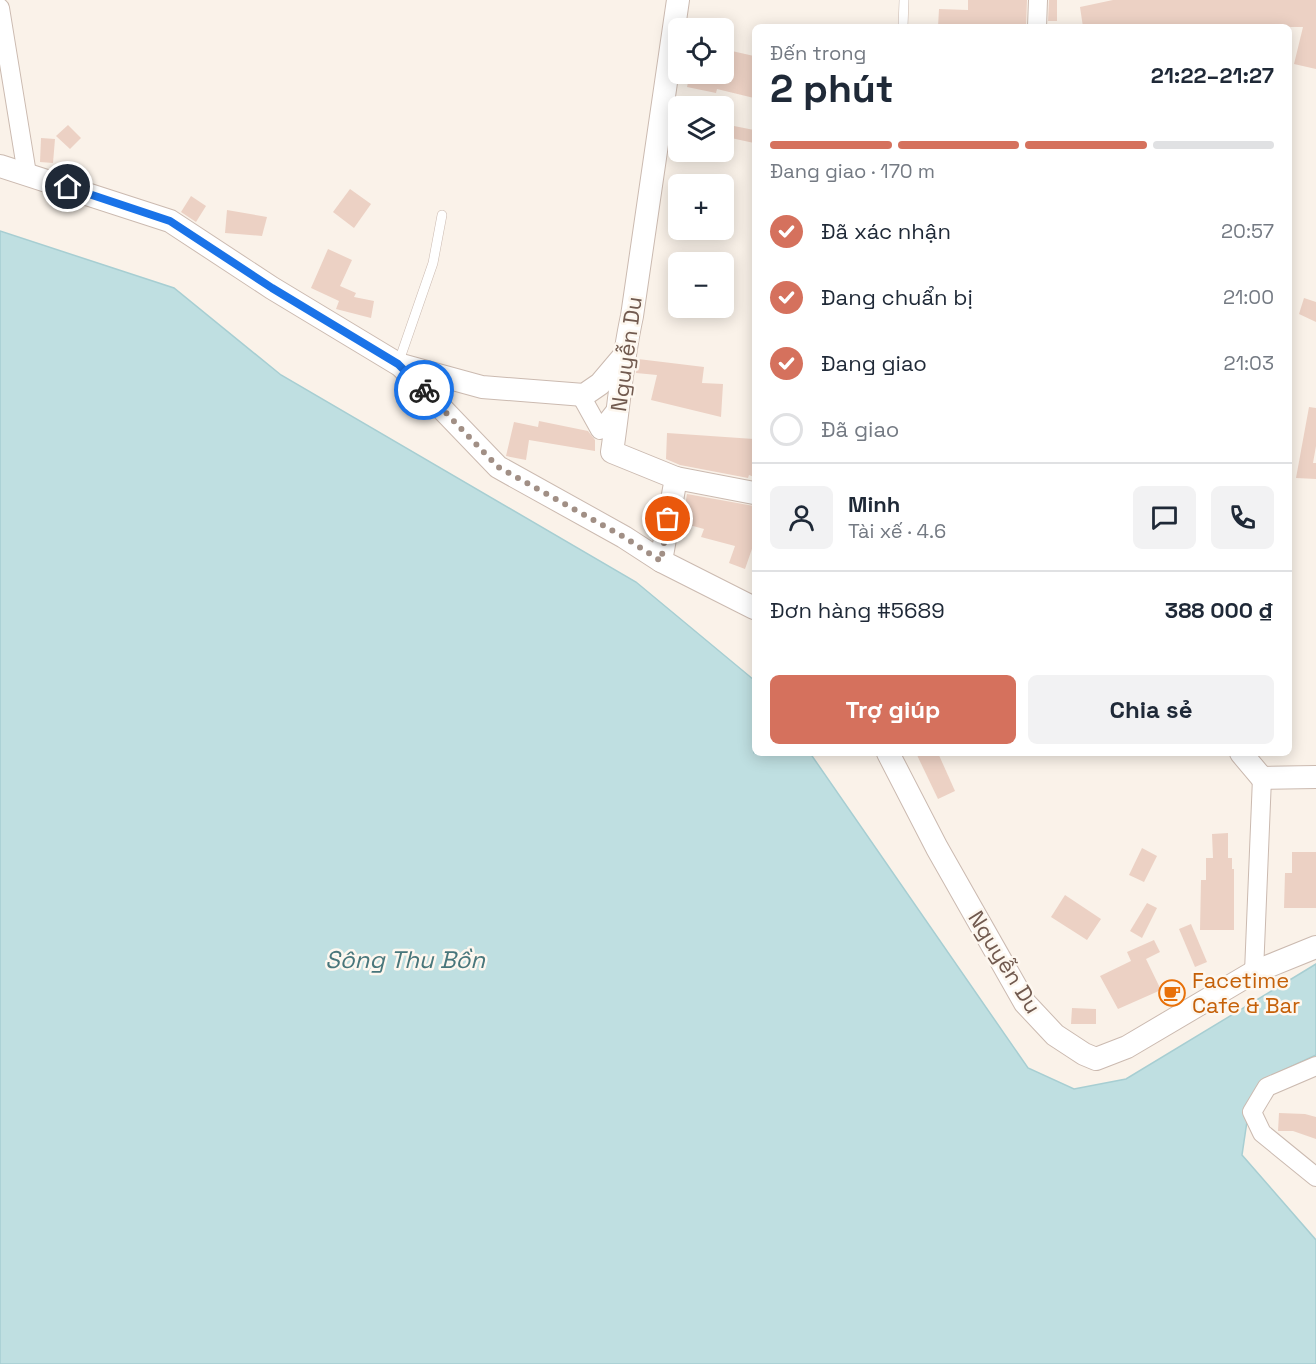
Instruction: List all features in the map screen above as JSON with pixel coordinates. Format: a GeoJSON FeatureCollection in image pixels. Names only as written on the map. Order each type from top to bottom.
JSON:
{"type":"FeatureCollection","features":[{"type":"Feature","properties":{"kind":"street","name":"Nguyễn Du"},"geometry":{"type":"LineString","coordinates":[[676,478],[612,452],[619,406],[622,358],[632,316],[678,0]]}},
{"type":"Feature","properties":{"kind":"street"},"geometry":{"type":"LineString","coordinates":[[1037,24],[1038,0]]}},
{"type":"Feature","properties":{"kind":"street"},"geometry":{"type":"LineString","coordinates":[[0,8],[27,174]]}},
{"type":"Feature","properties":{"kind":"street"},"geometry":{"type":"LineString","coordinates":[[0,166],[170,221],[272,288],[398,364],[498,467],[624,537],[661,561],[752,607]]}},
{"type":"Feature","properties":{"kind":"street"},"geometry":{"type":"LineString","coordinates":[[398,364],[482,387],[584,395],[600,384],[622,358]]}},
{"type":"Feature","properties":{"kind":"street"},"geometry":{"type":"LineString","coordinates":[[580,394],[600,430],[619,406]]}},
{"type":"Feature","properties":{"kind":"street"},"geometry":{"type":"LineString","coordinates":[[661,561],[676,478],[752,493]]}},
{"type":"Feature","properties":{"kind":"street","name":"Nguyễn Du"},"geometry":{"type":"LineString","coordinates":[[890,756],[1025,1003],[1055,1035],[1084,1054],[1096,1059],[1127,1047],[1254,972],[1316,947]]}},
{"type":"Feature","properties":{"kind":"street"},"geometry":{"type":"LineString","coordinates":[[1244,756],[1262,778],[1254,972]]}},
{"type":"Feature","properties":{"kind":"street"},"geometry":{"type":"LineString","coordinates":[[1262,778],[1316,777]]}},
{"type":"Feature","properties":{"kind":"street"},"geometry":{"type":"LineString","coordinates":[[1316,1066],[1267,1088],[1252,1112],[1262,1133],[1316,1177]]}},
{"type":"Feature","properties":{"kind":"lane"},"geometry":{"type":"LineString","coordinates":[[903,24],[904,0]]}},
{"type":"Feature","properties":{"kind":"lane"},"geometry":{"type":"LineString","coordinates":[[398,364],[433,263],[442,215]]}},
{"type":"Feature","properties":{"kind":"water","name":"Sông Thu Bồn"},"geometry":{"type":"Polygon","coordinates":[[[0,231],[174,288],[281,375],[636,582],[752,678],[752,756],[812,756],[1028,1068],[1074,1089],[1126,1079],[1316,964],[1316,1055],[1264,1079],[1249,1108],[1242,1155],[1316,1240],[1316,1364],[0,1364],[0,231]]]}},
{"type":"Feature","properties":{"kind":"building"},"geometry":{"type":"Polygon","coordinates":[[[968,0],[1027,0],[1026,24],[938,24],[939,9],[968,10],[968,0]]]}},
{"type":"Feature","properties":{"kind":"building"},"geometry":{"type":"Polygon","coordinates":[[[1049,0],[1057,0],[1057,21],[1048,21],[1049,0]]]}},
{"type":"Feature","properties":{"kind":"building"},"geometry":{"type":"Polygon","coordinates":[[[1113,0],[1316,0],[1316,69],[1294,64],[1303,27],[1292,27],[1292,24],[1083,24],[1080,7],[1113,0]]]}},
{"type":"Feature","properties":{"kind":"building"},"geometry":{"type":"Polygon","coordinates":[[[734,51],[752,56],[752,98],[717,89],[716,93],[687,87],[688,84],[734,84],[734,51]]]}},
{"type":"Feature","properties":{"kind":"building"},"geometry":{"type":"Polygon","coordinates":[[[68,125],[81,138],[70,149],[56,136],[68,125]]]}},
{"type":"Feature","properties":{"kind":"building"},"geometry":{"type":"Polygon","coordinates":[[[734,126],[752,130],[752,143],[734,139],[734,126]]]}},
{"type":"Feature","properties":{"kind":"building"},"geometry":{"type":"Polygon","coordinates":[[[41,138],[55,139],[53,163],[40,162],[41,138]]]}},
{"type":"Feature","properties":{"kind":"building"},"geometry":{"type":"Polygon","coordinates":[[[350,189],[371,204],[354,228],[333,212],[350,189]]]}},
{"type":"Feature","properties":{"kind":"building"},"geometry":{"type":"Polygon","coordinates":[[[191,196],[206,206],[196,222],[181,212],[191,196]]]}},
{"type":"Feature","properties":{"kind":"building"},"geometry":{"type":"Polygon","coordinates":[[[227,210],[267,217],[262,236],[225,233],[227,210]]]}},
{"type":"Feature","properties":{"kind":"building"},"geometry":{"type":"Polygon","coordinates":[[[328,249],[352,260],[340,286],[356,293],[354,297],[374,301],[371,318],[336,309],[339,301],[311,288],[328,249]]]}},
{"type":"Feature","properties":{"kind":"building"},"geometry":{"type":"Polygon","coordinates":[[[1304,298],[1316,302],[1316,322],[1299,314],[1304,298]]]}},
{"type":"Feature","properties":{"kind":"building"},"geometry":{"type":"Polygon","coordinates":[[[638,359],[704,367],[702,383],[723,384],[721,417],[651,400],[657,375],[636,373],[638,359]]]}},
{"type":"Feature","properties":{"kind":"building"},"geometry":{"type":"Polygon","coordinates":[[[1309,407],[1316,408],[1316,446],[1313,463],[1316,463],[1316,479],[1296,478],[1309,407]]]}},
{"type":"Feature","properties":{"kind":"building"},"geometry":{"type":"Polygon","coordinates":[[[539,421],[588,431],[595,440],[595,451],[529,440],[526,460],[506,456],[514,422],[538,427],[539,421]]]}},
{"type":"Feature","properties":{"kind":"building"},"geometry":{"type":"Polygon","coordinates":[[[667,433],[752,439],[752,476],[749,475],[748,478],[680,465],[666,459],[667,433]]]}},
{"type":"Feature","properties":{"kind":"building"},"geometry":{"type":"Polygon","coordinates":[[[687,494],[752,506],[752,549],[745,569],[729,563],[735,546],[701,537],[704,529],[682,523],[687,494]]]}},
{"type":"Feature","properties":{"kind":"building"},"geometry":{"type":"Polygon","coordinates":[[[917,756],[939,756],[955,791],[938,799],[917,756]]]}},
{"type":"Feature","properties":{"kind":"building"},"geometry":{"type":"Polygon","coordinates":[[[1228,833],[1228,858],[1232,858],[1232,869],[1234,869],[1234,930],[1200,930],[1201,880],[1206,880],[1206,858],[1213,858],[1212,834],[1228,833]]]}},
{"type":"Feature","properties":{"kind":"building"},"geometry":{"type":"Polygon","coordinates":[[[1142,848],[1157,856],[1144,882],[1129,875],[1142,848]]]}},
{"type":"Feature","properties":{"kind":"building"},"geometry":{"type":"Polygon","coordinates":[[[1292,852],[1316,852],[1316,908],[1284,908],[1285,873],[1292,873],[1292,852]]]}},
{"type":"Feature","properties":{"kind":"building"},"geometry":{"type":"Polygon","coordinates":[[[1065,895],[1101,919],[1087,940],[1051,917],[1065,895]]]}},
{"type":"Feature","properties":{"kind":"building"},"geometry":{"type":"Polygon","coordinates":[[[1147,903],[1157,908],[1142,938],[1130,931],[1147,903]]]}},
{"type":"Feature","properties":{"kind":"building"},"geometry":{"type":"Polygon","coordinates":[[[1191,924],[1207,962],[1195,967],[1179,929],[1191,924]]]}},
{"type":"Feature","properties":{"kind":"building"},"geometry":{"type":"Polygon","coordinates":[[[1154,940],[1160,952],[1146,959],[1161,990],[1118,1009],[1100,976],[1131,961],[1127,952],[1154,940]]]}},
{"type":"Feature","properties":{"kind":"building"},"geometry":{"type":"Polygon","coordinates":[[[1072,1008],[1096,1009],[1096,1024],[1071,1024],[1072,1008]]]}},
{"type":"Feature","properties":{"kind":"building"},"geometry":{"type":"Polygon","coordinates":[[[1279,1113],[1305,1114],[1316,1117],[1316,1139],[1293,1131],[1278,1131],[1279,1113]]]}},
{"type":"Feature","properties":{"kind":"way so far"},"geometry":{"type":"LineString","coordinates":[[424,390],[498,467],[530,487],[624,537],[661,561],[668,519]]}},
{"type":"Feature","properties":{"kind":"place","name":"Facetime Cafe & Bar"},"geometry":{"type":"Point","coordinates":[1172,993]}},
{"type":"Feature","properties":{"kind":"route"},"geometry":{"type":"LineString","coordinates":[[68,187],[170,221],[272,288],[398,364],[424,390]]}}]}
